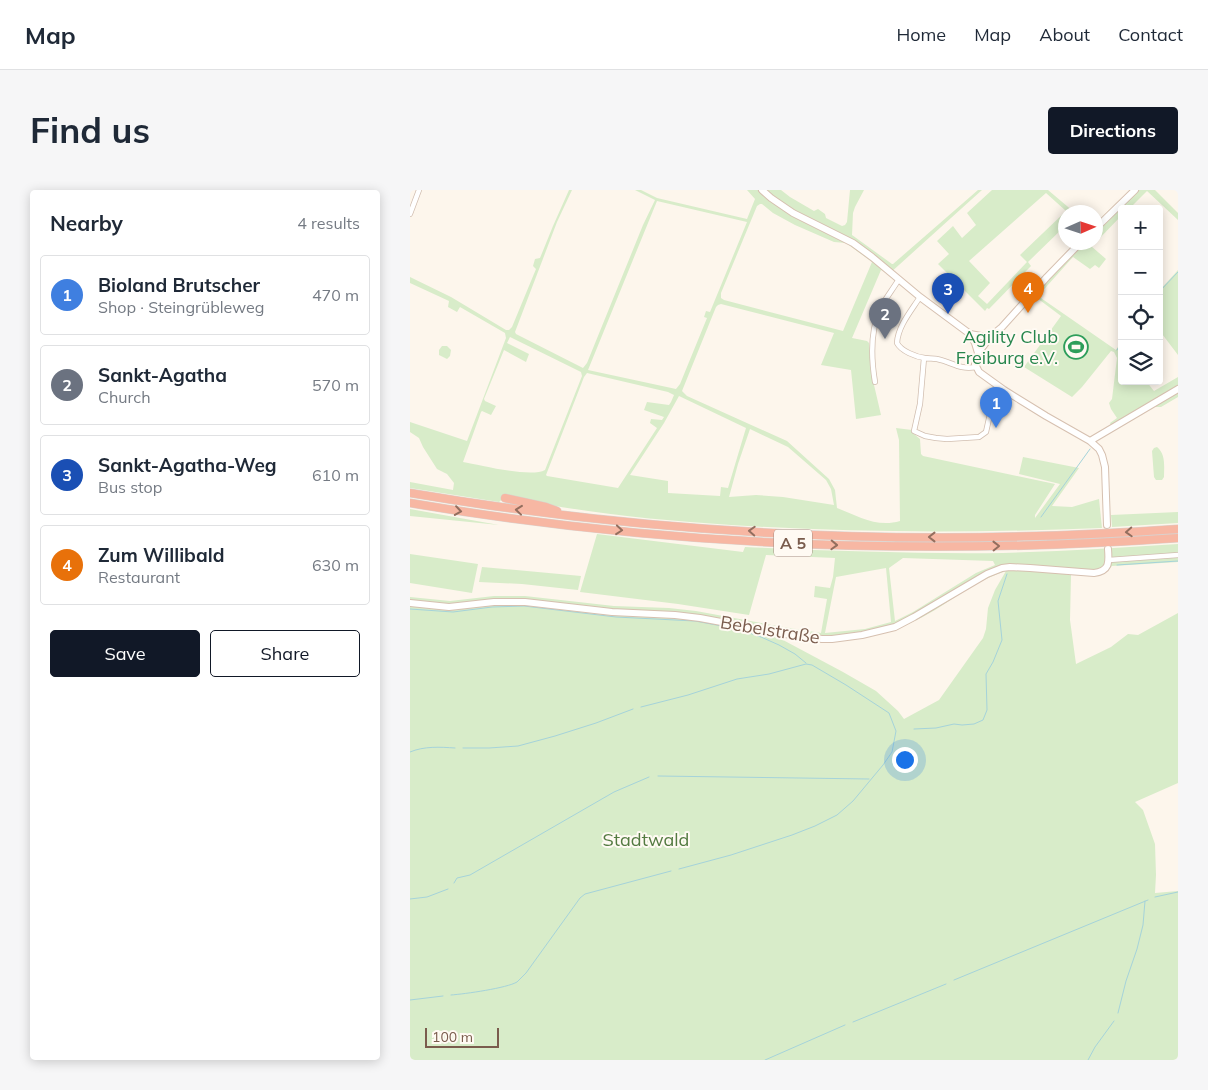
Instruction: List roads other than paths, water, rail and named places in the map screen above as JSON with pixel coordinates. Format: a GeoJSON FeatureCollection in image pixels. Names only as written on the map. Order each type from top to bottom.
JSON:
{"type":"FeatureCollection","features":[{"type":"Feature","properties":{"kind":"highway","name":"A 5"},"geometry":{"type":"LineString","coordinates":[[410,493],[510,509],[568,515],[733,530],[818,535],[879,537],[1021,536],[1100,534],[1178,529]]}},
{"type":"Feature","properties":{"kind":"highway"},"geometry":{"type":"LineString","coordinates":[[505,498],[546,507],[568,515]]}},
{"type":"Feature","properties":{"kind":"highway","name":"A 5"},"geometry":{"type":"LineString","coordinates":[[410,503],[508,518],[586,527],[734,540],[817,544],[943,547],[1023,546],[1178,538]]}},
{"type":"Feature","properties":{"kind":"street"},"geometry":{"type":"LineString","coordinates":[[410,214],[419,190]]}},
{"type":"Feature","properties":{"kind":"street"},"geometry":{"type":"LineString","coordinates":[[762,190],[793,213],[853,243],[872,257],[920,297],[970,334],[978,353]]}},
{"type":"Feature","properties":{"kind":"street"},"geometry":{"type":"LineString","coordinates":[[1103,221],[1135,190]]}},
{"type":"Feature","properties":{"kind":"street"},"geometry":{"type":"LineString","coordinates":[[1073,250],[1002,327],[991,336],[978,353],[975,361],[976,367],[983,376],[1096,446],[1102,455],[1105,467],[1107,525]]}},
{"type":"Feature","properties":{"kind":"street"},"geometry":{"type":"LineString","coordinates":[[875,382],[872,359],[874,332],[880,309],[899,279]]}},
{"type":"Feature","properties":{"kind":"street"},"geometry":{"type":"LineString","coordinates":[[920,297],[897,338],[899,348],[924,358],[935,358],[967,368],[976,367]]}},
{"type":"Feature","properties":{"kind":"street"},"geometry":{"type":"LineString","coordinates":[[970,334],[991,336]]}},
{"type":"Feature","properties":{"kind":"street"},"geometry":{"type":"LineString","coordinates":[[924,358],[920,404],[914,431],[925,436],[948,439],[979,437],[983,435],[986,432],[990,414],[1004,390]]}},
{"type":"Feature","properties":{"kind":"street"},"geometry":{"type":"LineString","coordinates":[[1090,441],[1178,389]]}},
{"type":"Feature","properties":{"kind":"street"},"geometry":{"type":"LineString","coordinates":[[1096,446],[1100,436]]}},
{"type":"Feature","properties":{"kind":"street"},"geometry":{"type":"LineString","coordinates":[[1108,548],[1109,560],[1178,555]]}},
{"type":"Feature","properties":{"kind":"street","name":"Bebelstraße"},"geometry":{"type":"LineString","coordinates":[[410,603],[450,607],[494,602],[525,602],[612,612],[700,618],[822,639],[832,639],[862,635],[907,622],[995,570],[1010,567],[1094,573],[1104,570],[1109,560]]}},
{"type":"Feature","properties":{"kind":"waterway"},"geometry":{"type":"LineString","coordinates":[[1163,288],[1178,272]]}},
{"type":"Feature","properties":{"kind":"waterway"},"geometry":{"type":"LineString","coordinates":[[1041,517],[1090,449]]}},
{"type":"Feature","properties":{"kind":"waterway"},"geometry":{"type":"LineString","coordinates":[[1117,565],[1178,561]]}},
{"type":"Feature","properties":{"kind":"waterway"},"geometry":{"type":"LineString","coordinates":[[914,729],[936,728],[954,724],[974,724],[983,720],[987,710],[986,674],[1002,640],[998,601],[1007,574]]}},
{"type":"Feature","properties":{"kind":"waterway"},"geometry":{"type":"LineString","coordinates":[[410,609],[453,612],[492,607],[524,606],[616,617],[695,621],[738,629],[761,637],[795,654],[806,663]]}},
{"type":"Feature","properties":{"kind":"waterway"},"geometry":{"type":"LineString","coordinates":[[641,707],[688,695],[737,679],[769,674],[806,664],[812,665],[846,685],[889,713],[896,731],[892,752],[883,765],[853,801],[837,815],[792,835],[731,855],[679,869]]}},
{"type":"Feature","properties":{"kind":"waterway"},"geometry":{"type":"LineString","coordinates":[[463,748],[518,746],[596,723],[633,709]]}},
{"type":"Feature","properties":{"kind":"waterway"},"geometry":{"type":"LineString","coordinates":[[410,752],[426,748],[455,748]]}},
{"type":"Feature","properties":{"kind":"waterway"},"geometry":{"type":"LineString","coordinates":[[658,776],[869,779]]}},
{"type":"Feature","properties":{"kind":"waterway"},"geometry":{"type":"LineString","coordinates":[[454,883],[457,878],[470,875],[614,792],[649,777]]}},
{"type":"Feature","properties":{"kind":"waterway"},"geometry":{"type":"LineString","coordinates":[[451,995],[475,992],[517,982],[526,973],[580,898],[585,894],[671,871]]}},
{"type":"Feature","properties":{"kind":"waterway"},"geometry":{"type":"LineString","coordinates":[[410,899],[427,897],[448,889]]}},
{"type":"Feature","properties":{"kind":"waterway"},"geometry":{"type":"LineString","coordinates":[[1155,897],[1178,892]]}},
{"type":"Feature","properties":{"kind":"waterway"},"geometry":{"type":"LineString","coordinates":[[954,980],[1148,900]]}},
{"type":"Feature","properties":{"kind":"waterway"},"geometry":{"type":"LineString","coordinates":[[1118,1013],[1143,925],[1145,901]]}},
{"type":"Feature","properties":{"kind":"waterway"},"geometry":{"type":"LineString","coordinates":[[853,1022],[946,984]]}},
{"type":"Feature","properties":{"kind":"waterway"},"geometry":{"type":"LineString","coordinates":[[410,1000],[443,996]]}},
{"type":"Feature","properties":{"kind":"waterway"},"geometry":{"type":"LineString","coordinates":[[1088,1060],[1114,1021]]}},
{"type":"Feature","properties":{"kind":"waterway"},"geometry":{"type":"LineString","coordinates":[[765,1060],[845,1025]]}},
{"type":"Feature","properties":{"kind":"place","name":"Zum Willibald"},"geometry":{"type":"Point","coordinates":[1028,313]}},
{"type":"Feature","properties":{"kind":"place","name":"Sankt-Agatha-Weg"},"geometry":{"type":"Point","coordinates":[948,314]}},
{"type":"Feature","properties":{"kind":"place","name":"Sankt-Agatha"},"geometry":{"type":"Point","coordinates":[885,339]}},
{"type":"Feature","properties":{"kind":"place","name":"Agility Club Freiburg e.V."},"geometry":{"type":"Point","coordinates":[1076,347]}},
{"type":"Feature","properties":{"kind":"place","name":"Bioland Brutscher"},"geometry":{"type":"Point","coordinates":[996,428]}},
{"type":"Feature","properties":{"kind":"park label","name":"Stadtwald"},"geometry":{"type":"Point","coordinates":[646,840]}}]}
